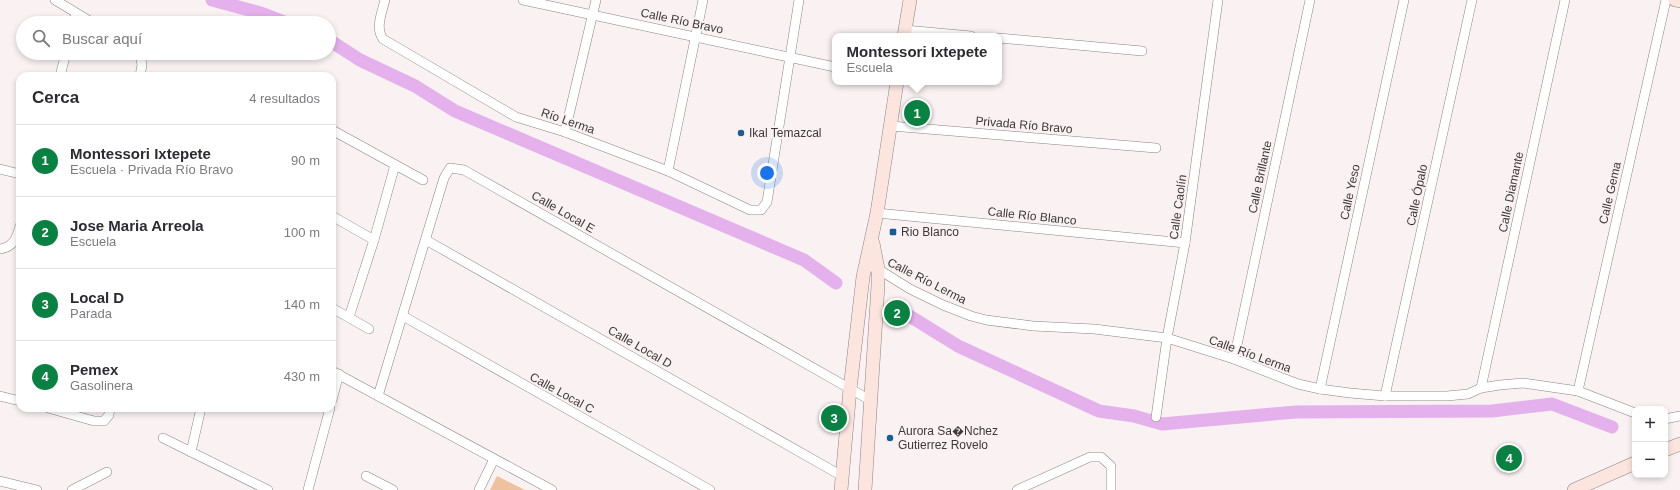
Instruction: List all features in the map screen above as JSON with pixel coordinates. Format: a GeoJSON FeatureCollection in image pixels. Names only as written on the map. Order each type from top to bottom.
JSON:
{"type":"FeatureCollection","features":[{"type":"Feature","properties":{"kind":"main road"},"geometry":{"type":"LineString","coordinates":[[904,33],[910,0]]}},
{"type":"Feature","properties":{"kind":"main road"},"geometry":{"type":"LineString","coordinates":[[1675,0],[1680,1]]}},
{"type":"Feature","properties":{"kind":"main road"},"geometry":{"type":"LineString","coordinates":[[841,490],[850,389],[864,266],[872,239],[877,213],[897,85]]}},
{"type":"Feature","properties":{"kind":"main road"},"geometry":{"type":"LineString","coordinates":[[865,490],[878,284],[878,269],[872,239]]}},
{"type":"Feature","properties":{"kind":"main road"},"geometry":{"type":"LineString","coordinates":[[1668,449],[1680,444]]}},
{"type":"Feature","properties":{"kind":"main road"},"geometry":{"type":"LineString","coordinates":[[1574,490],[1632,464]]}},
{"type":"Feature","properties":{"kind":"street"},"geometry":{"type":"LineString","coordinates":[[55,0],[81,16]]}},
{"type":"Feature","properties":{"kind":"street","name":"Río Lerma"},"geometry":{"type":"LineString","coordinates":[[385,0],[379,33],[383,39],[516,117],[565,132],[668,171],[750,210],[761,210],[767,202],[789,57]]}},
{"type":"Feature","properties":{"kind":"street","name":"Calle Río Bravo"},"geometry":{"type":"LineString","coordinates":[[523,0],[832,66]]}},
{"type":"Feature","properties":{"kind":"street"},"geometry":{"type":"LineString","coordinates":[[565,132],[596,0]]}},
{"type":"Feature","properties":{"kind":"street"},"geometry":{"type":"LineString","coordinates":[[668,171],[703,0]]}},
{"type":"Feature","properties":{"kind":"street"},"geometry":{"type":"LineString","coordinates":[[789,57],[799,0]]}},
{"type":"Feature","properties":{"kind":"street","name":"Calle Caolín"},"geometry":{"type":"LineString","coordinates":[[1156,417],[1167,338],[1186,243],[1218,0]]}},
{"type":"Feature","properties":{"kind":"street","name":"Calle Brillante"},"geometry":{"type":"LineString","coordinates":[[1234,358],[1310,0]]}},
{"type":"Feature","properties":{"kind":"street","name":"Calle Yeso"},"geometry":{"type":"LineString","coordinates":[[1320,389],[1404,0]]}},
{"type":"Feature","properties":{"kind":"street","name":"Calle Ópalo"},"geometry":{"type":"LineString","coordinates":[[1385,396],[1472,0]]}},
{"type":"Feature","properties":{"kind":"street","name":"Calle Diamante"},"geometry":{"type":"LineString","coordinates":[[1481,388],[1565,0]]}},
{"type":"Feature","properties":{"kind":"street","name":"Calle Gema"},"geometry":{"type":"LineString","coordinates":[[1578,391],[1666,0]]}},
{"type":"Feature","properties":{"kind":"street"},"geometry":{"type":"LineString","coordinates":[[1002,38],[1142,51]]}},
{"type":"Feature","properties":{"kind":"street"},"geometry":{"type":"LineString","coordinates":[[61,72],[64,60]]}},
{"type":"Feature","properties":{"kind":"street"},"geometry":{"type":"LineString","coordinates":[[141,60],[141,72]]}},
{"type":"Feature","properties":{"kind":"street","name":"Privada Río Bravo"},"geometry":{"type":"LineString","coordinates":[[891,126],[1156,148]]}},
{"type":"Feature","properties":{"kind":"street"},"geometry":{"type":"LineString","coordinates":[[336,132],[424,180]]}},
{"type":"Feature","properties":{"kind":"street"},"geometry":{"type":"LineString","coordinates":[[349,317],[374,240],[395,165]]}},
{"type":"Feature","properties":{"kind":"street","name":"Calle Local E"},"geometry":{"type":"LineString","coordinates":[[378,396],[444,178],[450,168],[464,170],[870,400]]}},
{"type":"Feature","properties":{"kind":"street"},"geometry":{"type":"LineString","coordinates":[[0,169],[16,173]]}},
{"type":"Feature","properties":{"kind":"street","name":"Calle Río Blanco"},"geometry":{"type":"LineString","coordinates":[[877,213],[1186,243]]}},
{"type":"Feature","properties":{"kind":"street"},"geometry":{"type":"LineString","coordinates":[[336,218],[374,240]]}},
{"type":"Feature","properties":{"kind":"street"},"geometry":{"type":"LineString","coordinates":[[0,248],[8,247],[16,239]]}},
{"type":"Feature","properties":{"kind":"street","name":"Calle Local D"},"geometry":{"type":"LineString","coordinates":[[426,240],[842,476]]}},
{"type":"Feature","properties":{"kind":"street","name":"Calle Río Lerma"},"geometry":{"type":"LineString","coordinates":[[864,266],[878,269],[910,289],[943,305],[971,316],[986,320],[1033,326],[1094,329],[1167,338],[1234,358],[1277,377],[1298,384],[1320,389],[1385,396],[1447,396],[1468,394],[1481,388],[1523,383],[1578,391],[1632,412]]}},
{"type":"Feature","properties":{"kind":"street"},"geometry":{"type":"LineString","coordinates":[[336,310],[369,329]]}},
{"type":"Feature","properties":{"kind":"street","name":"Calle Local C"},"geometry":{"type":"LineString","coordinates":[[403,316],[710,490]]}},
{"type":"Feature","properties":{"kind":"street"},"geometry":{"type":"LineString","coordinates":[[336,373],[552,490]]}},
{"type":"Feature","properties":{"kind":"street"},"geometry":{"type":"LineString","coordinates":[[0,396],[16,400]]}},
{"type":"Feature","properties":{"kind":"street"},"geometry":{"type":"LineString","coordinates":[[62,412],[94,421],[104,422],[109,412]]}},
{"type":"Feature","properties":{"kind":"street"},"geometry":{"type":"LineString","coordinates":[[191,452],[200,412]]}},
{"type":"Feature","properties":{"kind":"street"},"geometry":{"type":"LineString","coordinates":[[308,490],[329,412]]}},
{"type":"Feature","properties":{"kind":"street"},"geometry":{"type":"LineString","coordinates":[[1668,418],[1680,416]]}},
{"type":"Feature","properties":{"kind":"street"},"geometry":{"type":"LineString","coordinates":[[163,438],[268,490]]}},
{"type":"Feature","properties":{"kind":"street"},"geometry":{"type":"LineString","coordinates":[[1017,490],[1090,457],[1101,457],[1111,466],[1111,490]]}},
{"type":"Feature","properties":{"kind":"street"},"geometry":{"type":"LineString","coordinates":[[479,490],[494,459]]}},
{"type":"Feature","properties":{"kind":"street"},"geometry":{"type":"LineString","coordinates":[[72,490],[107,472]]}},
{"type":"Feature","properties":{"kind":"street"},"geometry":{"type":"LineString","coordinates":[[366,476],[393,490]]}},
{"type":"Feature","properties":{"kind":"street"},"geometry":{"type":"LineString","coordinates":[[0,481],[37,490]]}},
{"type":"Feature","properties":{"kind":"shaded area"},"geometry":{"type":"Polygon","coordinates":[[[497,476],[525,490],[490,490],[497,476]]]}},
{"type":"Feature","properties":{"kind":"waterway"},"geometry":{"type":"LineString","coordinates":[[212,0],[269,16]]}},
{"type":"Feature","properties":{"kind":"waterway"},"geometry":{"type":"LineString","coordinates":[[336,45],[360,60],[415,86],[455,111],[804,260],[836,283]]}},
{"type":"Feature","properties":{"kind":"waterway"},"geometry":{"type":"LineString","coordinates":[[895,307],[958,346],[1099,411],[1134,416],[1162,424],[1296,412],[1492,411],[1552,404],[1612,427]]}},
{"type":"Feature","properties":{"kind":"place","name":"Montessori Ixtepete"},"geometry":{"type":"Point","coordinates":[917,113]}},
{"type":"Feature","properties":{"kind":"place","name":"Ikal Temazcal"},"geometry":{"type":"Point","coordinates":[741,133]}},
{"type":"Feature","properties":{"kind":"place","name":"Rio Blanco"},"geometry":{"type":"Point","coordinates":[893,232]}},
{"type":"Feature","properties":{"kind":"place","name":"Jose Maria Arreola"},"geometry":{"type":"Point","coordinates":[897,313]}},
{"type":"Feature","properties":{"kind":"place","name":"Local D"},"geometry":{"type":"Point","coordinates":[834,418]}},
{"type":"Feature","properties":{"kind":"place","name":"Aurora Sa�Nchez Gutierrez Rovelo"},"geometry":{"type":"Point","coordinates":[890,438]}},
{"type":"Feature","properties":{"kind":"place","name":"Pemex"},"geometry":{"type":"Point","coordinates":[1509,458]}}]}
